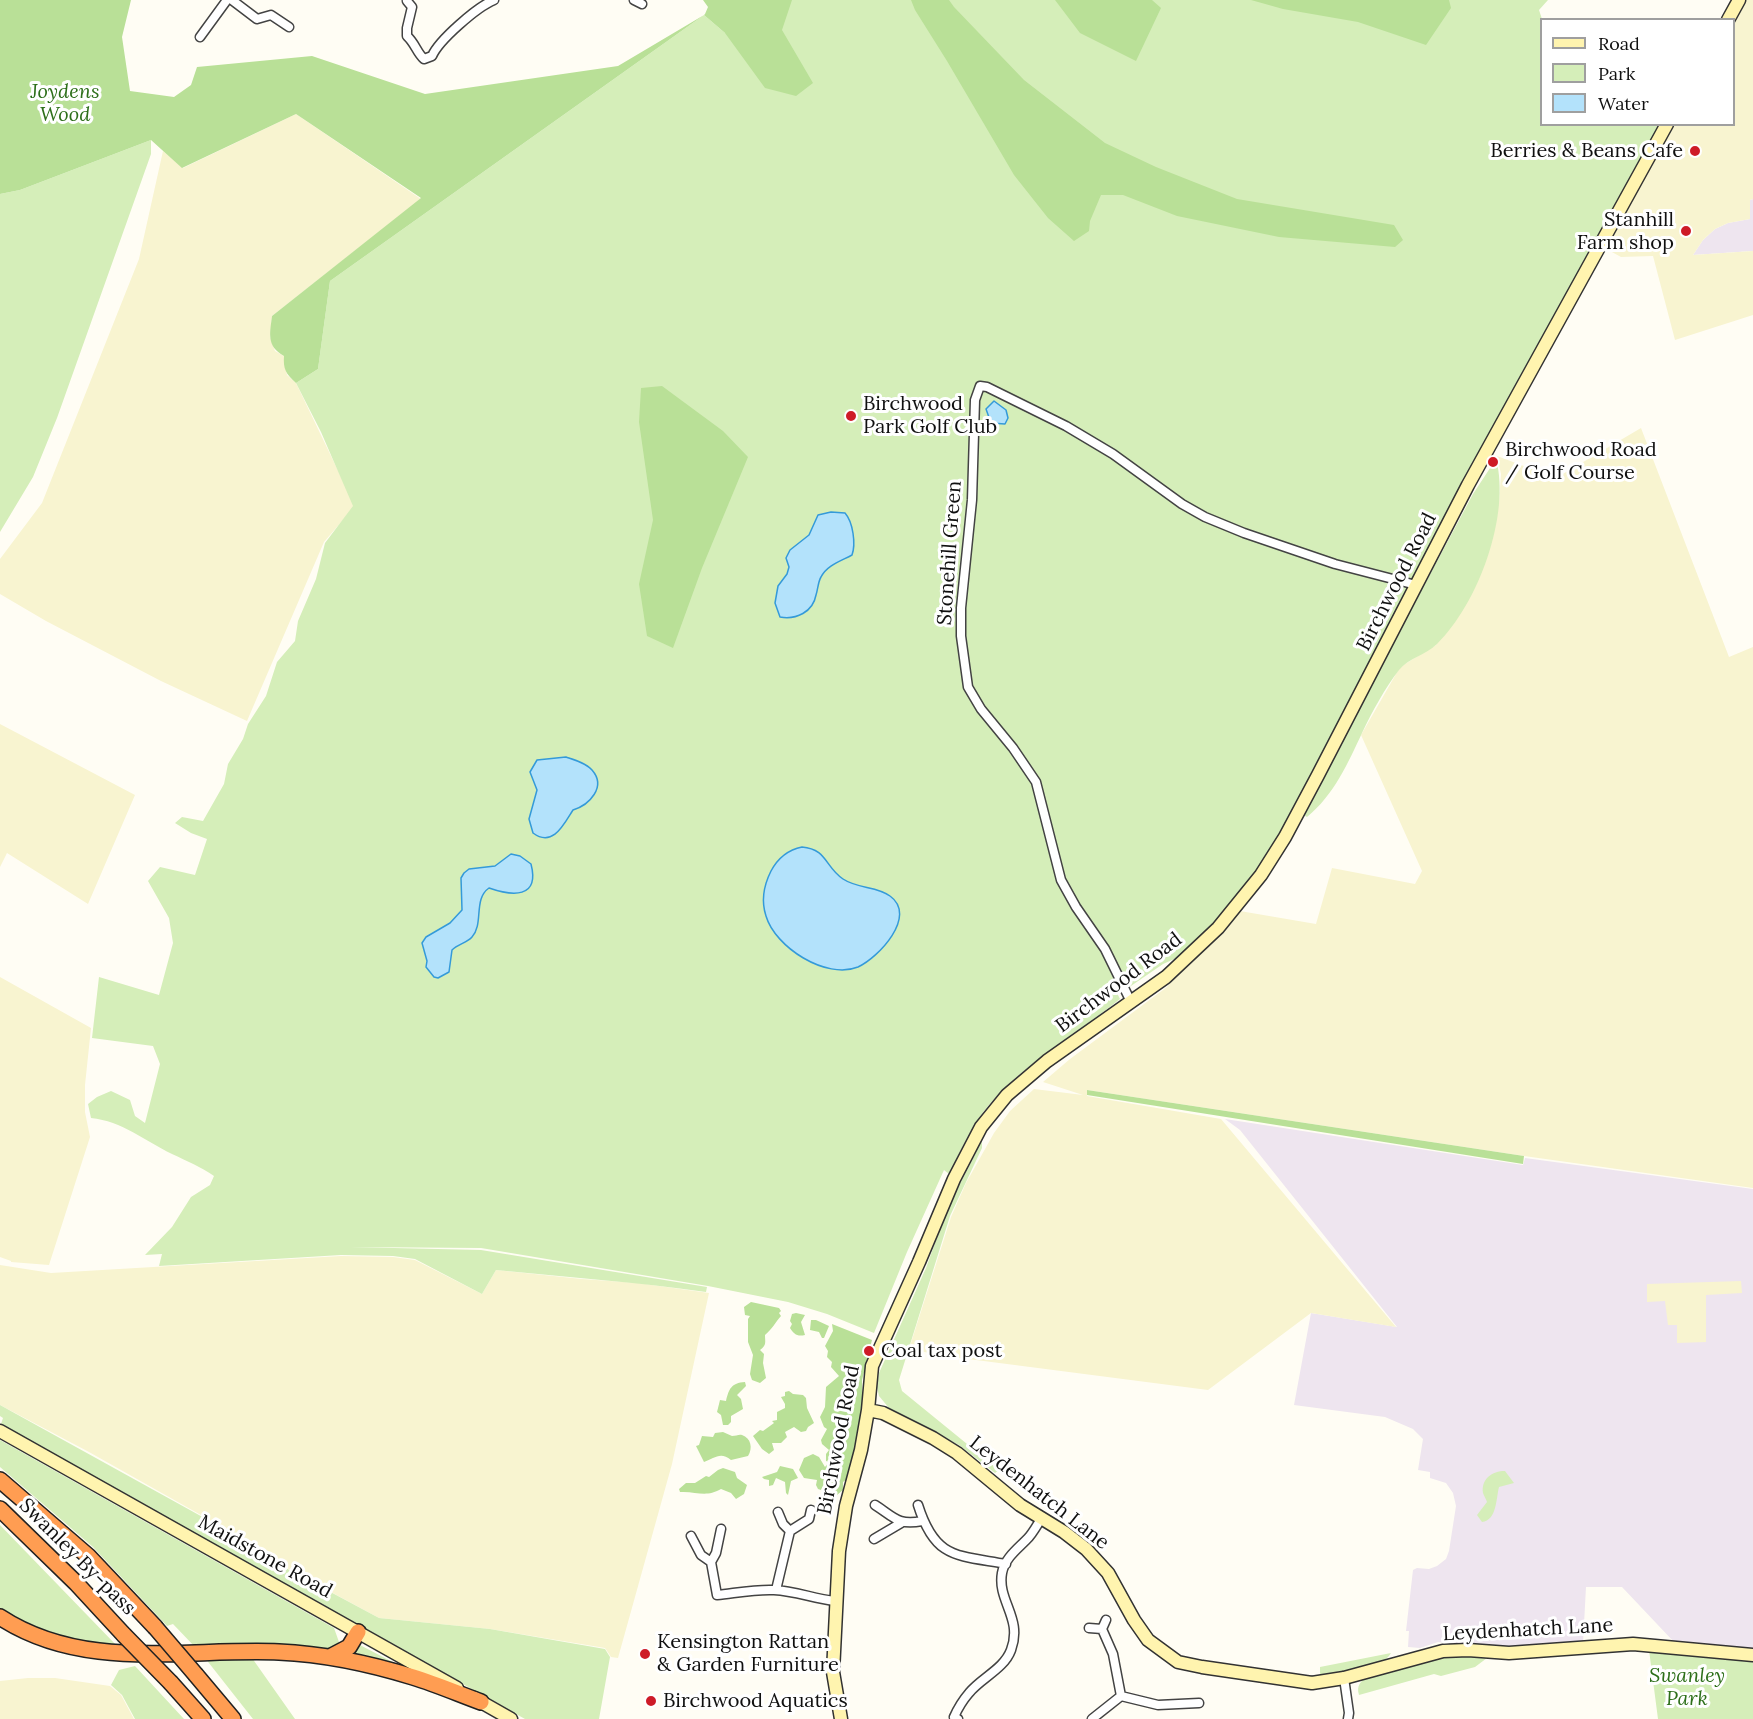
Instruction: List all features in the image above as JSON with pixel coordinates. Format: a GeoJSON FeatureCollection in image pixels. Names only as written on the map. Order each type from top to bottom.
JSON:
{"type":"FeatureCollection","features":[{"type":"Feature","properties":{"kind":"highway","name":"Swanley By-pass"},"geometry":{"type":"LineString","coordinates":[[0,1480],[88,1556],[155,1627],[233,1719]]}},
{"type":"Feature","properties":{"kind":"highway","name":"Swanley By-pass"},"geometry":{"type":"LineString","coordinates":[[0,1509],[68,1574],[202,1719]]}},
{"type":"Feature","properties":{"kind":"highway"},"geometry":{"type":"LineString","coordinates":[[0,1617],[14,1626],[61,1645],[115,1654],[279,1652],[330,1657],[413,1677],[481,1702]]}},
{"type":"Feature","properties":{"kind":"highway"},"geometry":{"type":"LineString","coordinates":[[330,1657],[349,1647],[358,1632]]}},
{"type":"Feature","properties":{"kind":"street"},"geometry":{"type":"LineString","coordinates":[[200,37],[227,0]]}},
{"type":"Feature","properties":{"kind":"street"},"geometry":{"type":"LineString","coordinates":[[232,0],[257,19],[271,15],[289,27]]}},
{"type":"Feature","properties":{"kind":"street"},"geometry":{"type":"LineString","coordinates":[[1729,18],[1739,0]]}},
{"type":"Feature","properties":{"kind":"street"},"geometry":{"type":"LineString","coordinates":[[407,1],[412,7],[406,36],[414,42],[419,55],[424,59],[432,56],[436,48],[489,1]]}},
{"type":"Feature","properties":{"kind":"street","name":"Birchwood Road"},"geometry":{"type":"LineString","coordinates":[[841,1719],[833,1672],[835,1600],[842,1526],[861,1450],[871,1373],[878,1350],[954,1179],[981,1127],[1007,1095],[1047,1061],[1166,977],[1197,949],[1261,875],[1285,837],[1539,355],[1666,126]]}},
{"type":"Feature","properties":{"kind":"street","name":"Stonehill Green"},"geometry":{"type":"LineString","coordinates":[[1131,1002],[1105,949],[1076,907],[1061,880],[1036,782],[1013,748],[981,709],[968,687],[961,636],[961,608],[972,500],[974,407],[980,386],[987,387],[1066,426],[1113,454],[1155,485],[1205,517],[1335,564],[1416,585]]}},
{"type":"Feature","properties":{"kind":"street","name":"Leydenhatch Lane"},"geometry":{"type":"LineString","coordinates":[[868,1410],[883,1413],[957,1453],[1020,1505],[1042,1517],[1086,1549],[1108,1572],[1134,1620],[1148,1640],[1178,1662],[1306,1683],[1344,1678],[1443,1651],[1509,1653],[1633,1644],[1753,1655]]}},
{"type":"Feature","properties":{"kind":"street","name":"Maidstone Road"},"geometry":{"type":"LineString","coordinates":[[0,1431],[511,1719]]}},
{"type":"Feature","properties":{"kind":"street"},"geometry":{"type":"LineString","coordinates":[[874,1505],[901,1523],[922,1521]]}},
{"type":"Feature","properties":{"kind":"street"},"geometry":{"type":"LineString","coordinates":[[918,1505],[922,1521],[939,1545],[947,1552],[1006,1564]]}},
{"type":"Feature","properties":{"kind":"street"},"geometry":{"type":"LineString","coordinates":[[776,1590],[790,1531],[808,1519],[812,1510]]}},
{"type":"Feature","properties":{"kind":"street"},"geometry":{"type":"LineString","coordinates":[[778,1512],[783,1524],[790,1531]]}},
{"type":"Feature","properties":{"kind":"street"},"geometry":{"type":"LineString","coordinates":[[955,1718],[969,1692],[1005,1661],[1012,1646],[1015,1628],[1002,1582],[1002,1572],[1010,1555],[1031,1535],[1042,1517]]}},
{"type":"Feature","properties":{"kind":"street"},"geometry":{"type":"LineString","coordinates":[[874,1539],[901,1523]]}},
{"type":"Feature","properties":{"kind":"street"},"geometry":{"type":"LineString","coordinates":[[721,1529],[716,1553],[711,1562],[717,1595],[776,1590],[802,1593],[815,1599],[835,1600]]}},
{"type":"Feature","properties":{"kind":"street"},"geometry":{"type":"LineString","coordinates":[[691,1536],[701,1555],[711,1562]]}},
{"type":"Feature","properties":{"kind":"street"},"geometry":{"type":"LineString","coordinates":[[1106,1620],[1102,1629],[1113,1654],[1121,1696]]}},
{"type":"Feature","properties":{"kind":"street"},"geometry":{"type":"LineString","coordinates":[[1089,1628],[1102,1629]]}},
{"type":"Feature","properties":{"kind":"street"},"geometry":{"type":"LineString","coordinates":[[1344,1678],[1348,1719]]}},
{"type":"Feature","properties":{"kind":"street"},"geometry":{"type":"LineString","coordinates":[[1121,1696],[1158,1706],[1199,1703]]}},
{"type":"Feature","properties":{"kind":"street"},"geometry":{"type":"LineString","coordinates":[[1092,1719],[1121,1696]]}},
{"type":"Feature","properties":{"kind":"shaded area"},"geometry":{"type":"Polygon","coordinates":[[[1739,0],[1753,0],[1753,199],[1750,200],[1750,219],[1728,223],[1715,229],[1703,240],[1693,255],[1753,251],[1753,315],[1675,340],[1653,256],[1621,257],[1601,246],[1666,126],[1735,126],[1734,18],[1739,0]]]}},
{"type":"Feature","properties":{"kind":"shaded area"},"geometry":{"type":"Polygon","coordinates":[[[296,114],[421,199],[272,316],[270,337],[275,351],[284,356],[287,375],[296,383],[355,506],[324,542],[247,721],[161,681],[46,621],[0,594],[0,559],[42,503],[139,259],[163,151],[183,168],[296,114]]]}},
{"type":"Feature","properties":{"kind":"shaded area"},"geometry":{"type":"Polygon","coordinates":[[[1753,199],[1753,251],[1693,255],[1703,240],[1715,229],[1728,223],[1750,219],[1750,200],[1753,199]]]}},
{"type":"Feature","properties":{"kind":"shaded area"},"geometry":{"type":"Polygon","coordinates":[[[1641,428],[1729,657],[1753,647],[1753,1188],[1087,1090],[1087,1096],[1221,1119],[1396,1327],[1311,1313],[1208,1390],[945,1356],[909,1349],[951,1217],[966,1183],[994,1133],[1010,1111],[1034,1089],[1083,1095],[1043,1082],[1070,1059],[1167,987],[1197,949],[1234,910],[1316,924],[1332,868],[1415,884],[1422,871],[1361,735],[1400,667],[1436,645],[1499,503],[1501,474],[1497,456],[1556,478],[1641,428]]]}},
{"type":"Feature","properties":{"kind":"shaded area"},"geometry":{"type":"Polygon","coordinates":[[[0,724],[135,795],[88,904],[7,853],[0,867],[0,724]]]}},
{"type":"Feature","properties":{"kind":"shaded area"},"geometry":{"type":"Polygon","coordinates":[[[0,977],[91,1028],[85,1085],[85,1112],[90,1137],[49,1265],[11,1262],[0,1257],[0,977]]]}},
{"type":"Feature","properties":{"kind":"shaded area"},"geometry":{"type":"Polygon","coordinates":[[[1225,1119],[1523,1165],[1525,1158],[1753,1189],[1753,1648],[1674,1642],[1622,1587],[1586,1587],[1583,1643],[1493,1650],[1438,1642],[1420,1648],[1408,1647],[1409,1631],[1406,1631],[1413,1570],[1429,1569],[1446,1559],[1456,1506],[1453,1493],[1446,1483],[1430,1478],[1430,1472],[1418,1470],[1423,1439],[1413,1429],[1385,1417],[1294,1405],[1311,1313],[1397,1327],[1240,1130],[1225,1119]]]}},
{"type":"Feature","properties":{"kind":"shaded area"},"geometry":{"type":"Polygon","coordinates":[[[341,1256],[393,1257],[415,1260],[482,1294],[496,1270],[638,1283],[709,1293],[672,1464],[618,1658],[611,1657],[605,1648],[490,1629],[379,1618],[283,1566],[208,1519],[89,1452],[0,1405],[0,1265],[51,1273],[341,1256]]]}},
{"type":"Feature","properties":{"kind":"shaded area"},"geometry":{"type":"Polygon","coordinates":[[[1741,1281],[1742,1293],[1706,1295],[1706,1342],[1677,1343],[1677,1325],[1668,1325],[1665,1301],[1647,1302],[1647,1284],[1741,1281]]]}},
{"type":"Feature","properties":{"kind":"shaded area"},"geometry":{"type":"Polygon","coordinates":[[[55,1678],[110,1686],[121,1695],[134,1719],[0,1719],[0,1681],[55,1678]]]}},
{"type":"Feature","properties":{"kind":"green space","name":"Joydens Wood"},"geometry":{"type":"Polygon","coordinates":[[[0,0],[131,0],[122,37],[130,91],[174,97],[191,85],[197,67],[312,56],[425,94],[618,66],[704,15],[330,281],[318,369],[296,383],[286,371],[284,356],[274,348],[270,339],[272,316],[421,198],[296,114],[182,168],[151,140],[20,190],[0,194],[0,0]]]}},
{"type":"Feature","properties":{"kind":"green space"},"geometry":{"type":"Polygon","coordinates":[[[703,0],[792,0],[782,30],[813,83],[796,96],[765,88],[725,33],[704,15],[708,7],[703,0]]]}},
{"type":"Feature","properties":{"kind":"green space"},"geometry":{"type":"Polygon","coordinates":[[[739,0],[1548,0],[1539,10],[1542,18],[1540,126],[1658,126],[1663,131],[1412,579],[1358,700],[1284,837],[1197,949],[1163,964],[1128,988],[1119,978],[1118,995],[1120,999],[1025,1070],[991,1103],[973,1127],[949,1174],[944,1170],[874,1333],[827,1314],[788,1302],[708,1286],[481,1248],[350,1247],[481,1250],[707,1287],[706,1292],[496,1270],[482,1294],[415,1259],[393,1256],[341,1255],[159,1266],[162,1254],[145,1255],[172,1227],[191,1197],[210,1185],[214,1176],[123,1127],[91,1118],[88,1104],[111,1091],[130,1100],[135,1116],[145,1123],[160,1064],[153,1046],[92,1038],[99,977],[159,995],[173,943],[169,918],[148,881],[160,867],[195,875],[207,839],[175,823],[182,817],[203,821],[224,784],[228,764],[243,739],[248,724],[266,696],[277,662],[295,641],[298,621],[316,579],[325,543],[353,506],[321,432],[296,383],[318,369],[330,281],[704,15],[725,33],[739,0]]]}},
{"type":"Feature","properties":{"kind":"green space"},"geometry":{"type":"Polygon","coordinates":[[[911,0],[949,0],[1024,80],[1105,143],[1156,167],[1237,199],[1394,225],[1403,240],[1395,247],[1279,237],[1177,216],[1123,195],[1101,195],[1090,221],[1089,231],[1074,241],[1048,218],[1014,175],[911,0]]]}},
{"type":"Feature","properties":{"kind":"green space"},"geometry":{"type":"Polygon","coordinates":[[[1055,0],[1152,0],[1161,8],[1136,61],[1080,33],[1055,0]]]}},
{"type":"Feature","properties":{"kind":"green space"},"geometry":{"type":"Polygon","coordinates":[[[1251,0],[1449,0],[1451,8],[1426,45],[1358,22],[1283,9],[1251,0]]]}},
{"type":"Feature","properties":{"kind":"green space"},"geometry":{"type":"Polygon","coordinates":[[[151,140],[151,154],[57,418],[33,477],[0,532],[0,194],[20,190],[151,140]]]}},
{"type":"Feature","properties":{"kind":"green space"},"geometry":{"type":"Polygon","coordinates":[[[662,386],[723,431],[748,457],[702,568],[673,648],[647,636],[639,584],[653,520],[639,422],[641,388],[662,386]]]}},
{"type":"Feature","properties":{"kind":"green space"},"geometry":{"type":"Polygon","coordinates":[[[1496,459],[1499,506],[1495,532],[1488,558],[1466,606],[1437,644],[1407,662],[1399,670],[1374,709],[1333,789],[1307,817],[1302,814],[1473,494],[1496,459]]]}},
{"type":"Feature","properties":{"kind":"green space"},"geometry":{"type":"Polygon","coordinates":[[[1087,1090],[1524,1156],[1523,1164],[1087,1095],[1087,1090]]]}},
{"type":"Feature","properties":{"kind":"green space"},"geometry":{"type":"Polygon","coordinates":[[[982,1141],[982,1148],[950,1216],[899,1380],[902,1391],[999,1470],[995,1473],[959,1445],[889,1408],[879,1396],[877,1387],[879,1373],[926,1268],[948,1207],[982,1141]]]}},
{"type":"Feature","properties":{"kind":"green space"},"geometry":{"type":"Polygon","coordinates":[[[751,1302],[779,1308],[781,1311],[779,1313],[781,1316],[765,1335],[765,1345],[760,1350],[764,1354],[766,1378],[760,1383],[752,1380],[750,1374],[753,1355],[748,1342],[750,1316],[745,1315],[744,1307],[751,1302]]]}},
{"type":"Feature","properties":{"kind":"green space"},"geometry":{"type":"Polygon","coordinates":[[[792,1314],[805,1315],[801,1322],[805,1335],[800,1336],[790,1328],[792,1314]]]}},
{"type":"Feature","properties":{"kind":"green space"},"geometry":{"type":"Polygon","coordinates":[[[811,1320],[829,1326],[824,1338],[819,1332],[810,1330],[811,1320]]]}},
{"type":"Feature","properties":{"kind":"green space"},"geometry":{"type":"Polygon","coordinates":[[[832,1324],[872,1340],[862,1380],[863,1411],[852,1467],[843,1482],[843,1490],[837,1495],[833,1492],[830,1480],[826,1480],[821,1490],[816,1485],[817,1480],[804,1478],[799,1470],[804,1458],[813,1454],[819,1457],[825,1467],[829,1462],[826,1461],[826,1454],[829,1450],[821,1440],[827,1429],[820,1417],[825,1407],[826,1387],[839,1376],[831,1367],[832,1362],[827,1357],[828,1351],[825,1346],[833,1331],[832,1324]]]}},
{"type":"Feature","properties":{"kind":"green space"},"geometry":{"type":"Polygon","coordinates":[[[745,1382],[746,1386],[737,1395],[741,1399],[743,1409],[731,1416],[731,1422],[728,1425],[723,1425],[721,1415],[717,1412],[720,1400],[726,1401],[731,1387],[745,1382]]]}},
{"type":"Feature","properties":{"kind":"green space"},"geometry":{"type":"Polygon","coordinates":[[[789,1391],[806,1398],[807,1408],[814,1423],[806,1431],[801,1432],[794,1427],[785,1432],[787,1437],[781,1443],[772,1443],[774,1450],[769,1454],[762,1449],[753,1436],[774,1423],[772,1421],[777,1420],[777,1412],[785,1408],[781,1397],[789,1391]]]}},
{"type":"Feature","properties":{"kind":"green space"},"geometry":{"type":"Polygon","coordinates":[[[0,1405],[208,1520],[282,1566],[379,1618],[490,1629],[605,1649],[610,1657],[599,1719],[525,1719],[1,1424],[3,1418],[0,1416],[0,1405]]]}},
{"type":"Feature","properties":{"kind":"green space"},"geometry":{"type":"Polygon","coordinates":[[[723,1432],[747,1438],[751,1447],[750,1453],[748,1456],[731,1460],[720,1456],[704,1462],[696,1446],[699,1445],[702,1436],[713,1437],[715,1433],[723,1432]]]}},
{"type":"Feature","properties":{"kind":"green space"},"geometry":{"type":"Polygon","coordinates":[[[0,1440],[334,1628],[339,1642],[337,1646],[330,1650],[195,1647],[173,1624],[167,1626],[93,1547],[0,1467],[0,1440]]]}},
{"type":"Feature","properties":{"kind":"green space"},"geometry":{"type":"Polygon","coordinates":[[[780,1466],[793,1469],[798,1478],[791,1481],[788,1495],[785,1482],[776,1478],[773,1485],[769,1486],[769,1480],[762,1477],[777,1472],[780,1466]]]}},
{"type":"Feature","properties":{"kind":"green space"},"geometry":{"type":"Polygon","coordinates":[[[723,1468],[735,1472],[737,1478],[747,1485],[744,1494],[736,1499],[731,1493],[721,1489],[705,1494],[680,1492],[679,1489],[686,1483],[695,1483],[723,1468]]]}},
{"type":"Feature","properties":{"kind":"green space"},"geometry":{"type":"Polygon","coordinates":[[[1505,1471],[1514,1483],[1499,1487],[1493,1513],[1491,1517],[1482,1522],[1477,1515],[1487,1502],[1483,1493],[1484,1484],[1492,1474],[1505,1471]]]}},
{"type":"Feature","properties":{"kind":"green space"},"geometry":{"type":"Polygon","coordinates":[[[0,1525],[118,1647],[42,1630],[0,1608],[0,1525]]]}},
{"type":"Feature","properties":{"kind":"green space"},"geometry":{"type":"Polygon","coordinates":[[[356,1643],[408,1670],[348,1659],[356,1643]]]}},
{"type":"Feature","properties":{"kind":"green space","name":"Swanley Park"},"geometry":{"type":"Polygon","coordinates":[[[1649,1650],[1722,1659],[1753,1659],[1753,1719],[1658,1719],[1649,1650]]]}},
{"type":"Feature","properties":{"kind":"green space"},"geometry":{"type":"Polygon","coordinates":[[[1391,1653],[1378,1664],[1320,1677],[1320,1667],[1391,1653]]]}},
{"type":"Feature","properties":{"kind":"green space"},"geometry":{"type":"Polygon","coordinates":[[[1440,1655],[1491,1655],[1475,1667],[1441,1676],[1434,1674],[1359,1695],[1359,1686],[1367,1676],[1440,1655]]]}},
{"type":"Feature","properties":{"kind":"green space"},"geometry":{"type":"Polygon","coordinates":[[[205,1658],[252,1658],[295,1719],[253,1719],[205,1658]]]}},
{"type":"Feature","properties":{"kind":"green space"},"geometry":{"type":"Polygon","coordinates":[[[135,1666],[184,1719],[135,1719],[122,1695],[111,1685],[119,1670],[135,1666]]]}},
{"type":"Feature","properties":{"kind":"water"},"geometry":{"type":"Polygon","coordinates":[[[994,401],[1006,410],[1008,418],[1005,424],[991,423],[986,409],[994,401]]]}},
{"type":"Feature","properties":{"kind":"water"},"geometry":{"type":"Polygon","coordinates":[[[831,512],[845,513],[848,517],[853,533],[852,555],[827,569],[819,581],[814,601],[808,610],[798,616],[780,617],[775,603],[778,586],[789,567],[786,558],[790,550],[809,535],[818,515],[831,512]]]}},
{"type":"Feature","properties":{"kind":"water"},"geometry":{"type":"Polygon","coordinates":[[[566,757],[592,770],[598,783],[597,789],[590,800],[573,810],[557,832],[546,838],[540,837],[533,833],[529,819],[537,790],[530,772],[537,760],[566,757]]]}},
{"type":"Feature","properties":{"kind":"water"},"geometry":{"type":"Polygon","coordinates":[[[802,847],[816,851],[843,879],[885,893],[897,904],[900,914],[892,936],[875,955],[858,967],[845,970],[817,965],[791,949],[771,928],[764,905],[765,887],[769,876],[780,858],[802,847]]]}},
{"type":"Feature","properties":{"kind":"water"},"geometry":{"type":"Polygon","coordinates":[[[511,854],[520,856],[531,864],[533,875],[528,889],[522,892],[507,893],[489,888],[481,898],[476,932],[470,939],[452,950],[449,972],[438,978],[434,977],[426,967],[427,961],[422,943],[426,937],[450,923],[462,910],[461,878],[464,873],[469,869],[495,866],[511,854]]]}},
{"type":"Feature","properties":{"kind":"place","name":"Berries & Beans Cafe"},"geometry":{"type":"Point","coordinates":[1695,151]}},
{"type":"Feature","properties":{"kind":"place","name":"Stanhill Farm shop"},"geometry":{"type":"Point","coordinates":[1686,231]}},
{"type":"Feature","properties":{"kind":"place","name":"Birchwood Park Golf Club"},"geometry":{"type":"Point","coordinates":[851,416]}},
{"type":"Feature","properties":{"kind":"place","name":"Birchwood Road / Golf Course"},"geometry":{"type":"Point","coordinates":[1493,462]}},
{"type":"Feature","properties":{"kind":"place","name":"Coal tax post"},"geometry":{"type":"Point","coordinates":[869,1351]}},
{"type":"Feature","properties":{"kind":"place","name":"Kensington Rattan & Garden Furniture"},"geometry":{"type":"Point","coordinates":[645,1654]}},
{"type":"Feature","properties":{"kind":"place","name":"Birchwood Aquatics"},"geometry":{"type":"Point","coordinates":[651,1701]}}]}
